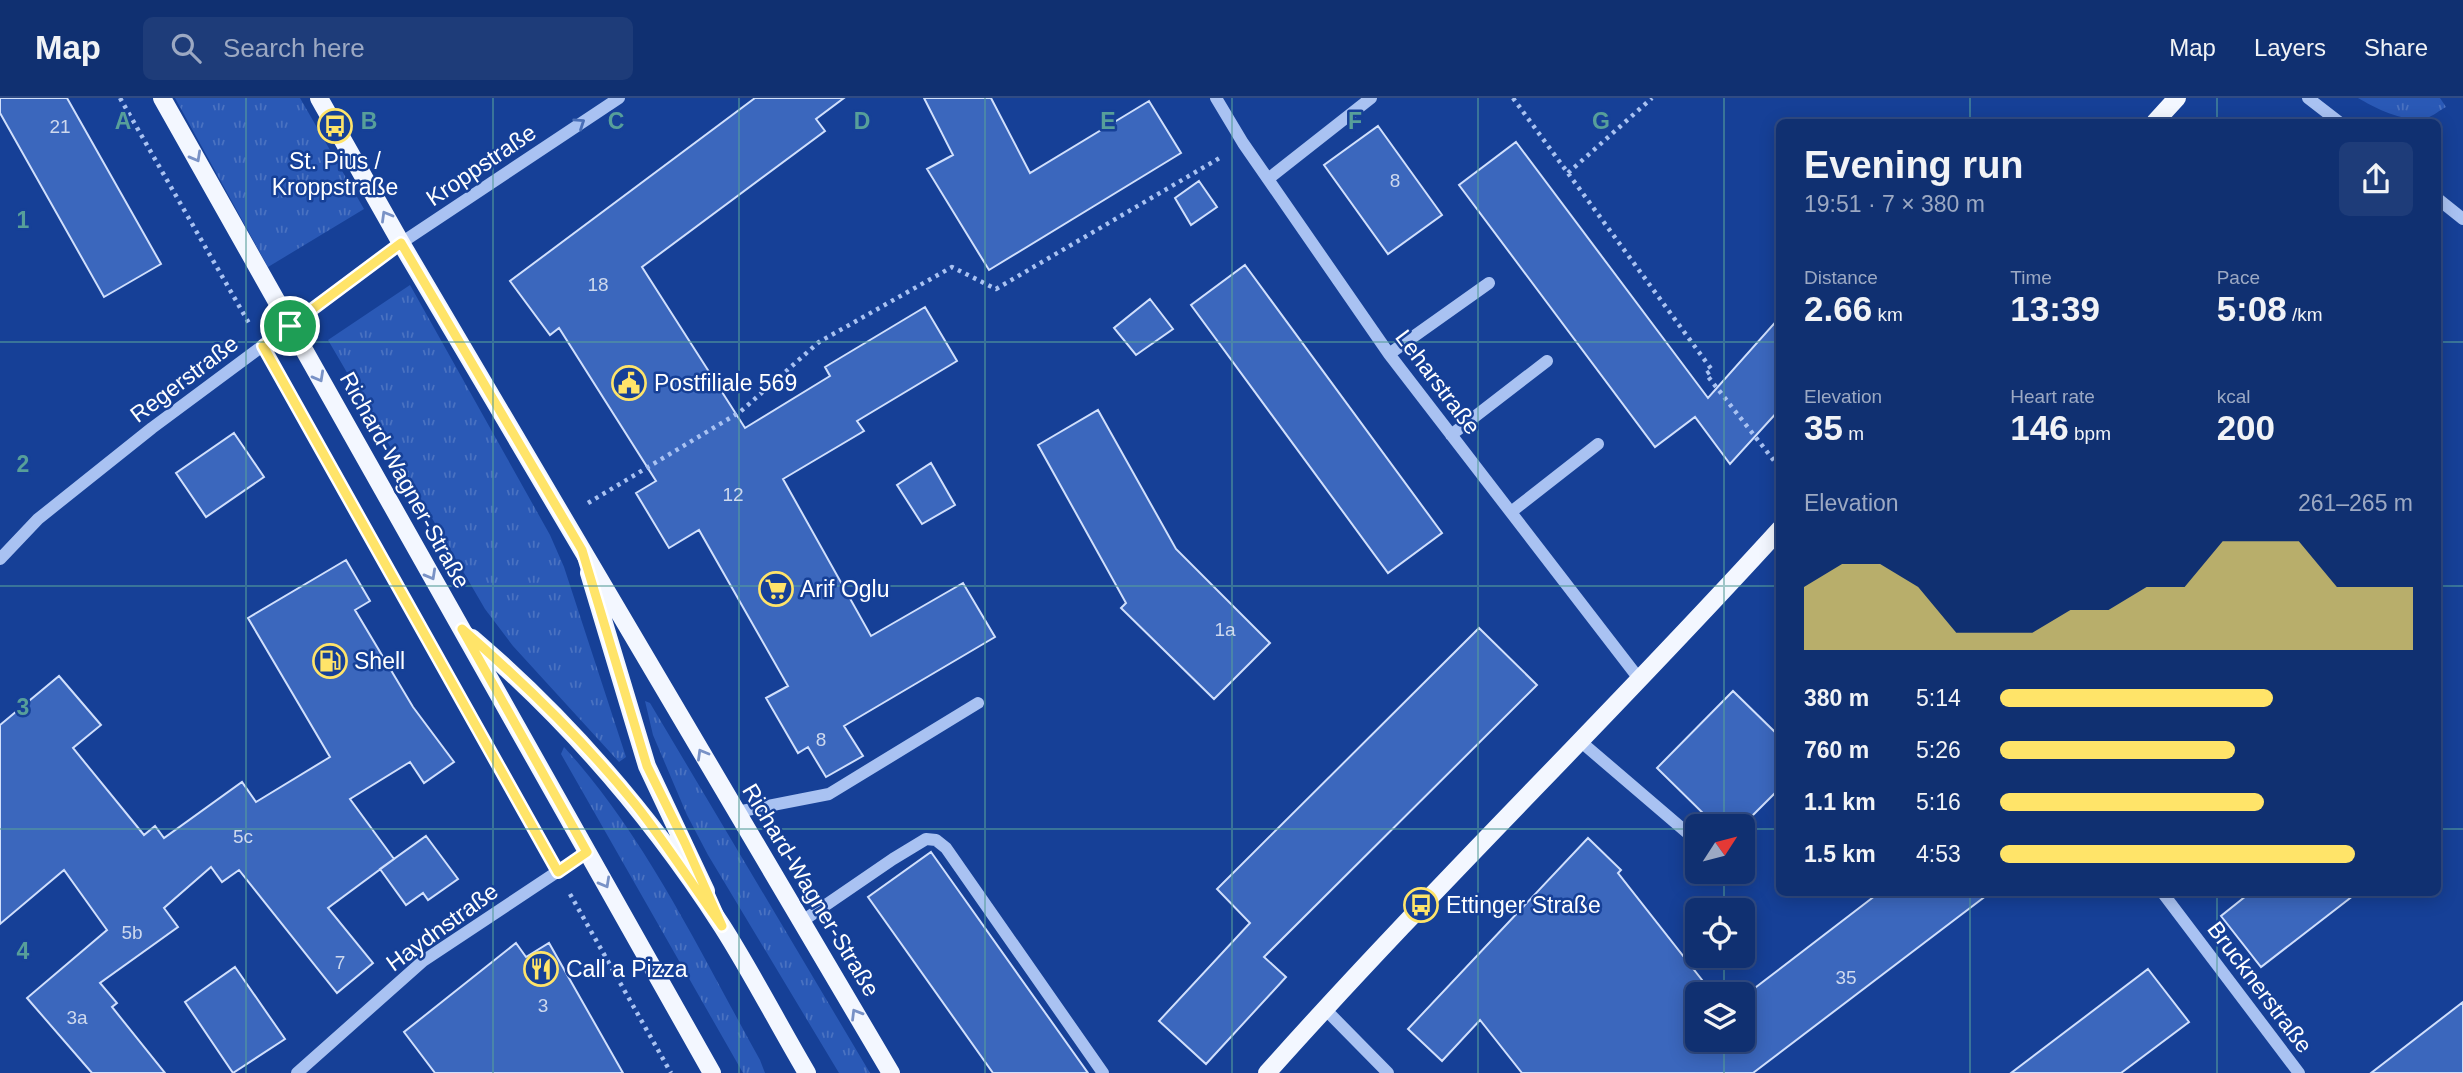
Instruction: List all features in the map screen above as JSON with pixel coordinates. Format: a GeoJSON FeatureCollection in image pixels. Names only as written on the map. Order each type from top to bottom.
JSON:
{"type":"FeatureCollection","features":[{"type":"Feature","properties":{"kind":"main road","name":"Richard-Wagner-Straße"},"geometry":{"type":"LineString","coordinates":[[162,98],[712,1073]]}},
{"type":"Feature","properties":{"kind":"main road","name":"Richard-Wagner-Straße"},"geometry":{"type":"LineString","coordinates":[[319,98],[401,243],[891,1073]]}},
{"type":"Feature","properties":{"kind":"main road"},"geometry":{"type":"LineString","coordinates":[[2158,119],[2177,98]]}},
{"type":"Feature","properties":{"kind":"main road"},"geometry":{"type":"LineString","coordinates":[[1267,1073],[1421,905],[1640,680],[1776,534]]}},
{"type":"Feature","properties":{"kind":"main road","name":"Richard-Wagner-Straße"},"geometry":{"type":"LineString","coordinates":[[582,550],[647,766],[722,926]]}},
{"type":"Feature","properties":{"kind":"main road","name":"Richard-Wagner-Straße"},"geometry":{"type":"LineString","coordinates":[[462,629],[507,668],[607,771],[636,806],[722,926],[807,1073]]}},
{"type":"Feature","properties":{"kind":"street","name":"Kroppstraße"},"geometry":{"type":"LineString","coordinates":[[401,243],[619,98]]}},
{"type":"Feature","properties":{"kind":"street","name":"Leharstraße"},"geometry":{"type":"LineString","coordinates":[[1216,98],[1243,143],[1389,354],[1640,680]]}},
{"type":"Feature","properties":{"kind":"street"},"geometry":{"type":"LineString","coordinates":[[1268,179],[1371,98]]}},
{"type":"Feature","properties":{"kind":"street"},"geometry":{"type":"LineString","coordinates":[[2308,98],[2335,119]]}},
{"type":"Feature","properties":{"kind":"street"},"geometry":{"type":"LineString","coordinates":[[2441,201],[2463,219]]}},
{"type":"Feature","properties":{"kind":"street","name":"Regerstraße"},"geometry":{"type":"LineString","coordinates":[[0,559],[38,519],[152,428],[401,243]]}},
{"type":"Feature","properties":{"kind":"street"},"geometry":{"type":"LineString","coordinates":[[1389,354],[1489,283]]}},
{"type":"Feature","properties":{"kind":"street"},"geometry":{"type":"LineString","coordinates":[[1451,435],[1547,361]]}},
{"type":"Feature","properties":{"kind":"street"},"geometry":{"type":"LineString","coordinates":[[1511,512],[1598,443]]}},
{"type":"Feature","properties":{"kind":"street"},"geometry":{"type":"LineString","coordinates":[[737,812],[829,794],[978,703]]}},
{"type":"Feature","properties":{"kind":"street"},"geometry":{"type":"LineString","coordinates":[[1580,741],[1685,831]]}},
{"type":"Feature","properties":{"kind":"street"},"geometry":{"type":"LineString","coordinates":[[801,922],[893,859],[926,839],[936,840],[946,848],[1103,1073]]}},
{"type":"Feature","properties":{"kind":"street","name":"Haydnstraße"},"geometry":{"type":"LineString","coordinates":[[297,1073],[423,961],[587,852]]}},
{"type":"Feature","properties":{"kind":"street","name":"Brucknerstraße"},"geometry":{"type":"LineString","coordinates":[[2165,896],[2299,1073]]}},
{"type":"Feature","properties":{"kind":"street"},"geometry":{"type":"LineString","coordinates":[[1325,1009],[1388,1073]]}},
{"type":"Feature","properties":{"kind":"path"},"geometry":{"type":"LineString","coordinates":[[120,98],[263,346],[671,1073]]}},
{"type":"Feature","properties":{"kind":"path"},"geometry":{"type":"LineString","coordinates":[[1513,98],[1712,370],[1706,374],[1776,463]]}},
{"type":"Feature","properties":{"kind":"path"},"geometry":{"type":"LineString","coordinates":[[1568,173],[1652,98]]}},
{"type":"Feature","properties":{"kind":"path"},"geometry":{"type":"LineString","coordinates":[[563,517],[740,412],[819,342],[952,267],[996,289],[1243,143]]}},
{"type":"Feature","properties":{"kind":"green space"},"geometry":{"type":"Polygon","coordinates":[[[175,98],[300,98],[364,209],[268,267],[175,98]]]}},
{"type":"Feature","properties":{"kind":"green space"},"geometry":{"type":"Polygon","coordinates":[[[2358,98],[2440,98],[2446,107],[2427,118],[2409,119],[2358,98]]]}},
{"type":"Feature","properties":{"kind":"green space"},"geometry":{"type":"Polygon","coordinates":[[[410,285],[550,535],[564,567],[626,757],[619,762],[513,646],[485,609],[328,340],[410,285]]]}},
{"type":"Feature","properties":{"kind":"green space"},"geometry":{"type":"Polygon","coordinates":[[[645,701],[650,703],[870,1073],[839,1073],[708,855],[687,815],[653,735],[645,701]]]}},
{"type":"Feature","properties":{"kind":"green space"},"geometry":{"type":"Polygon","coordinates":[[[564,747],[621,818],[646,857],[694,938],[765,1073],[743,1073],[561,754],[564,747]]]}},
{"type":"Feature","properties":{"kind":"building"},"geometry":{"type":"Polygon","coordinates":[[[0,98],[67,98],[161,264],[104,297],[0,113],[0,98]]]}},
{"type":"Feature","properties":{"kind":"building"},"geometry":{"type":"Polygon","coordinates":[[[755,98],[844,98],[816,119],[825,131],[642,267],[745,428],[830,376],[825,367],[925,307],[957,361],[857,421],[864,431],[783,479],[871,636],[963,583],[995,637],[844,726],[863,756],[826,777],[808,747],[798,753],[766,698],[788,686],[699,530],[669,548],[636,493],[656,481],[559,328],[550,335],[510,281],[755,98]]]}},
{"type":"Feature","properties":{"kind":"building"},"geometry":{"type":"Polygon","coordinates":[[[924,98],[991,98],[1030,173],[1149,101],[1181,153],[989,270],[927,169],[953,155],[924,98]]]}},
{"type":"Feature","properties":{"kind":"building"},"geometry":{"type":"Polygon","coordinates":[[[1378,126],[1442,215],[1388,254],[1324,165],[1378,126]]]}},
{"type":"Feature","properties":{"kind":"building"},"geometry":{"type":"Polygon","coordinates":[[[1516,142],[1708,398],[1776,322],[1776,413],[1730,464],[1695,417],[1655,447],[1459,185],[1516,142]]]}},
{"type":"Feature","properties":{"kind":"building"},"geometry":{"type":"Polygon","coordinates":[[[1199,181],[1217,207],[1191,225],[1175,198],[1199,181]]]}},
{"type":"Feature","properties":{"kind":"building"},"geometry":{"type":"Polygon","coordinates":[[[1245,265],[1442,533],[1388,573],[1191,305],[1245,265]]]}},
{"type":"Feature","properties":{"kind":"building"},"geometry":{"type":"Polygon","coordinates":[[[1150,299],[1173,329],[1136,355],[1114,328],[1150,299]]]}},
{"type":"Feature","properties":{"kind":"building"},"geometry":{"type":"Polygon","coordinates":[[[1098,410],[1176,549],[1270,643],[1214,699],[1121,608],[1126,603],[1038,445],[1098,410]]]}},
{"type":"Feature","properties":{"kind":"building"},"geometry":{"type":"Polygon","coordinates":[[[234,433],[264,477],[206,517],[176,473],[234,433]]]}},
{"type":"Feature","properties":{"kind":"building"},"geometry":{"type":"Polygon","coordinates":[[[931,463],[955,505],[922,524],[897,485],[931,463]]]}},
{"type":"Feature","properties":{"kind":"building"},"geometry":{"type":"Polygon","coordinates":[[[346,560],[370,601],[355,610],[413,707],[454,762],[424,783],[410,762],[350,799],[394,859],[328,908],[373,963],[337,993],[239,870],[222,882],[211,867],[164,908],[178,927],[100,983],[117,1003],[112,1007],[165,1073],[92,1073],[27,998],[107,930],[64,870],[0,924],[0,725],[59,676],[101,725],[73,748],[144,835],[155,826],[164,838],[242,782],[256,802],[330,757],[248,618],[346,560]]]}},
{"type":"Feature","properties":{"kind":"building"},"geometry":{"type":"Polygon","coordinates":[[[1479,628],[1537,685],[1264,957],[1286,977],[1206,1064],[1159,1021],[1250,923],[1217,889],[1479,628]]]}},
{"type":"Feature","properties":{"kind":"building"},"geometry":{"type":"Polygon","coordinates":[[[1733,691],[1776,733],[1776,792],[1754,814],[1704,814],[1657,768],[1733,691]]]}},
{"type":"Feature","properties":{"kind":"building"},"geometry":{"type":"Polygon","coordinates":[[[426,836],[458,879],[428,900],[423,893],[406,905],[380,869],[426,836]]]}},
{"type":"Feature","properties":{"kind":"building"},"geometry":{"type":"Polygon","coordinates":[[[1588,838],[1621,870],[1618,873],[1685,958],[1685,968],[1693,968],[1704,982],[1685,982],[1685,1052],[1755,1052],[1755,988],[1875,896],[1986,896],[1753,1073],[1522,1073],[1480,1020],[1442,1061],[1408,1029],[1588,838]]]}},
{"type":"Feature","properties":{"kind":"building"},"geometry":{"type":"Polygon","coordinates":[[[931,852],[1088,1073],[993,1073],[868,897],[931,852]]]}},
{"type":"Feature","properties":{"kind":"building"},"geometry":{"type":"Polygon","coordinates":[[[2246,896],[2353,896],[2261,967],[2221,916],[2246,896]]]}},
{"type":"Feature","properties":{"kind":"building"},"geometry":{"type":"Polygon","coordinates":[[[516,943],[526,957],[549,943],[623,1073],[435,1073],[404,1032],[516,943]]]}},
{"type":"Feature","properties":{"kind":"building"},"geometry":{"type":"Polygon","coordinates":[[[235,967],[285,1039],[233,1073],[185,1002],[235,967]]]}},
{"type":"Feature","properties":{"kind":"building"},"geometry":{"type":"Polygon","coordinates":[[[2148,969],[2189,1022],[2121,1073],[2011,1073],[2148,969]]]}},
{"type":"Feature","properties":{"kind":"building"},"geometry":{"type":"Polygon","coordinates":[[[2463,1002],[2463,1073],[2371,1073],[2463,1002]]]}},
{"type":"Feature","properties":{"kind":"place","name":"St. Pius / Kroppstraße"},"geometry":{"type":"Point","coordinates":[335,126]}},
{"type":"Feature","properties":{"kind":"place","name":"Postfiliale 569"},"geometry":{"type":"Point","coordinates":[629,383]}},
{"type":"Feature","properties":{"kind":"place","name":"Arif Oglu"},"geometry":{"type":"Point","coordinates":[776,589]}},
{"type":"Feature","properties":{"kind":"place","name":"Shell"},"geometry":{"type":"Point","coordinates":[330,661]}},
{"type":"Feature","properties":{"kind":"place","name":"Ettinger Straße"},"geometry":{"type":"Point","coordinates":[1421,905]}},
{"type":"Feature","properties":{"kind":"place","name":"Call a Pizza"},"geometry":{"type":"Point","coordinates":[541,969]}},
{"type":"Feature","properties":{"kind":"route"},"geometry":{"type":"LineString","coordinates":[[401,243],[582,550],[647,766],[722,926],[636,806],[607,771],[507,668],[462,629],[587,852],[558,872],[263,346],[290,326],[401,243]]}}]}
